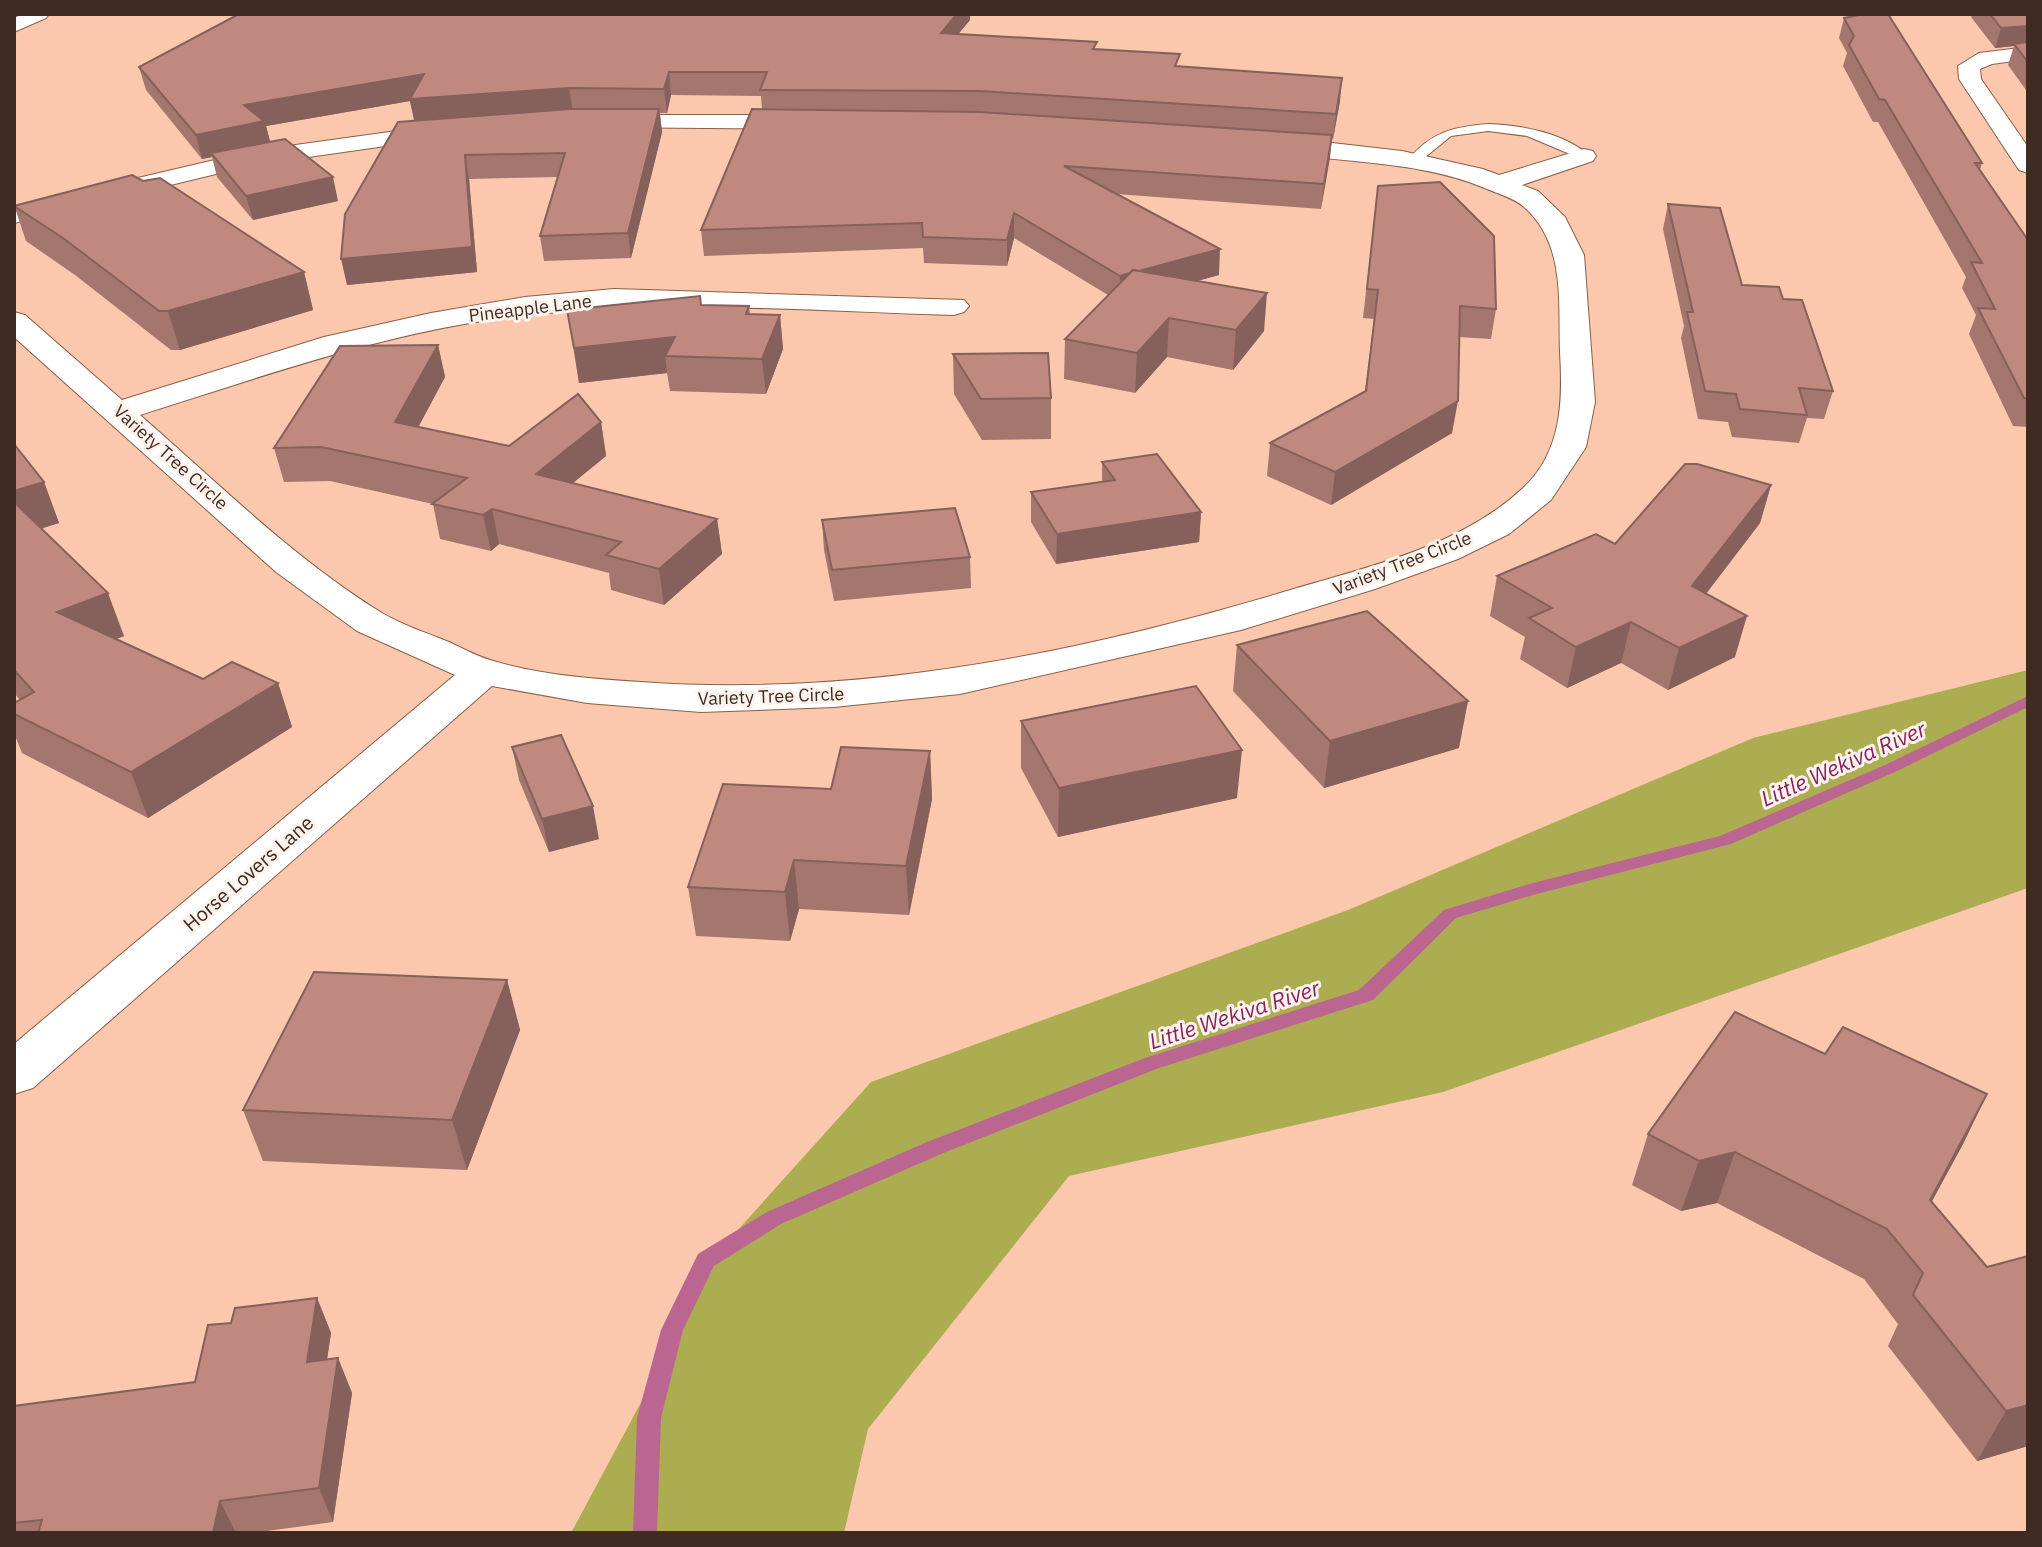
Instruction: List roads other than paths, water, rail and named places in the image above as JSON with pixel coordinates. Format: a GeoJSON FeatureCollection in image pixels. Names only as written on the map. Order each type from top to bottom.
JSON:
{"type":"FeatureCollection","features":[{"type":"Feature","properties":{"kind":"street"},"geometry":{"type":"LineString","coordinates":[[14,26],[39,14]]}},
{"type":"Feature","properties":{"kind":"street"},"geometry":{"type":"LineString","coordinates":[[2028,53],[1987,58],[1969,66],[1970,79],[2028,165]]}},
{"type":"Feature","properties":{"kind":"street"},"geometry":{"type":"LineString","coordinates":[[573,122],[832,122]]}},
{"type":"Feature","properties":{"kind":"street"},"geometry":{"type":"LineString","coordinates":[[14,215],[253,158],[406,134],[478,128]]}},
{"type":"Feature","properties":{"kind":"street","name":"Variety Tree Circle"},"geometry":{"type":"LineString","coordinates":[[14,321],[120,411],[289,564],[371,623],[483,672],[587,691],[701,699],[834,695],[960,682],[1227,622],[1362,581],[1445,551],[1496,526],[1539,493],[1569,447],[1579,402],[1570,255],[1555,223],[1529,197],[1474,174],[1414,160],[1307,145],[1244,141]]}},
{"type":"Feature","properties":{"kind":"street"},"geometry":{"type":"LineString","coordinates":[[1498,184],[1584,156]]}},
{"type":"Feature","properties":{"kind":"street","name":"Pineapple Lane"},"geometry":{"type":"LineString","coordinates":[[120,411],[335,344],[431,322],[525,306],[614,298],[954,306]]}},
{"type":"Feature","properties":{"kind":"street","name":"Horse Lovers Lane"},"geometry":{"type":"LineString","coordinates":[[14,1074],[483,672]]}},
{"type":"Feature","properties":{"kind":"lane"},"geometry":{"type":"LineString","coordinates":[[1414,160],[1449,132],[1489,127],[1520,129],[1548,136],[1584,156]]}},
{"type":"Feature","properties":{"kind":"waterway","name":"Little Wekiva River"},"geometry":{"type":"LineString","coordinates":[[645,1533],[649,1418],[672,1330],[706,1260],[774,1218],[934,1148],[1152,1063],[1366,995],[1450,914],[1529,890],[1725,840],[1891,768],[2028,701]]}}]}
